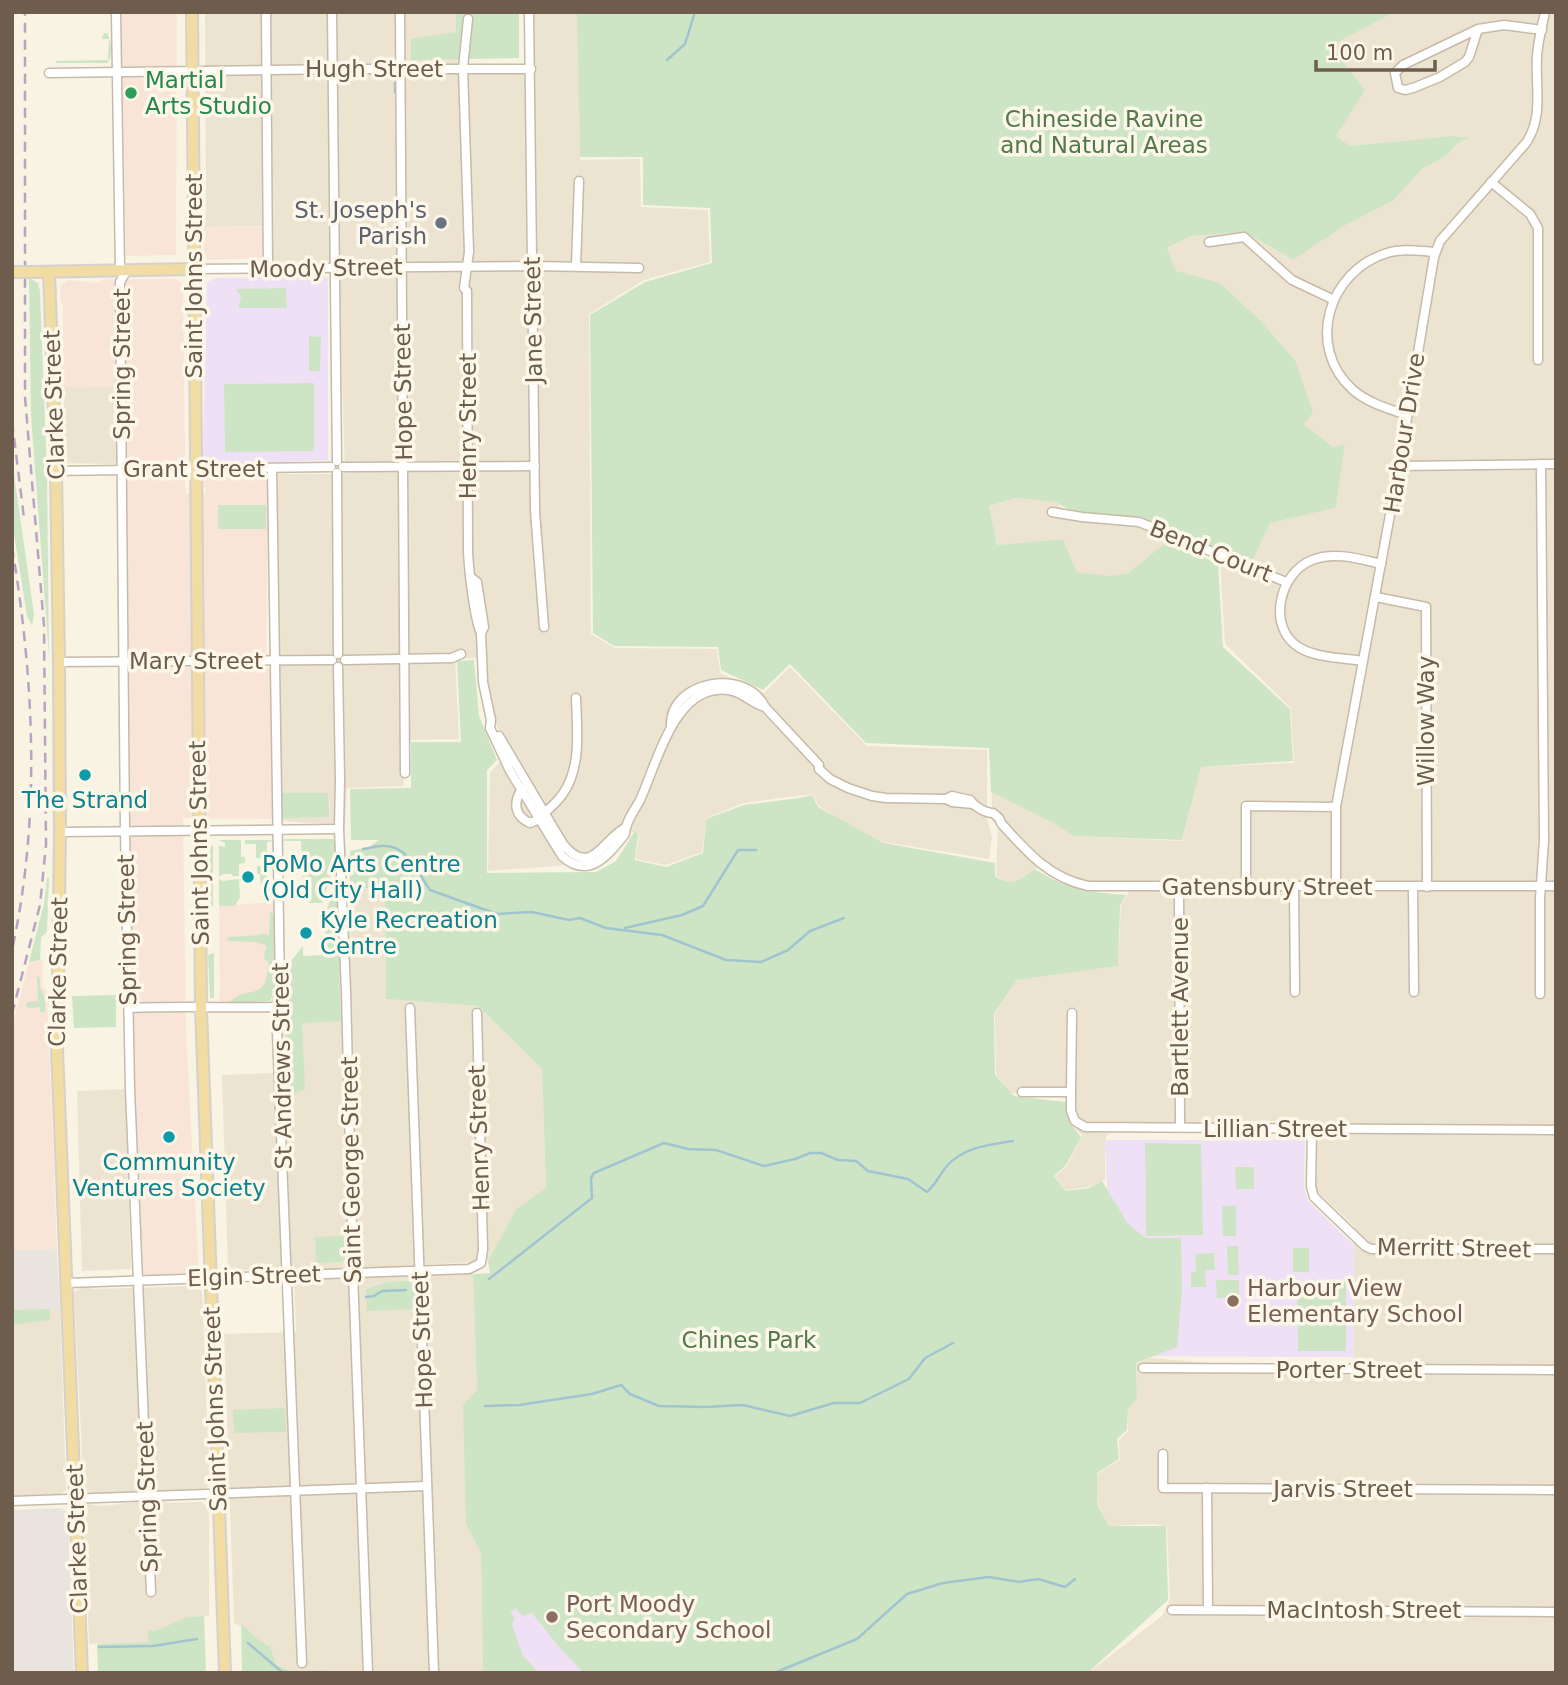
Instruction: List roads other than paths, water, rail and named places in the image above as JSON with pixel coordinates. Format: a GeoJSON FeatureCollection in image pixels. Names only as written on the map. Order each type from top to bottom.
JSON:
{"type":"FeatureCollection","features":[{"type":"Feature","properties":{"kind":"main road","name":"Saint Johns Street"},"geometry":{"type":"LineString","coordinates":[[192,12],[201,1008],[224,1672]]}},
{"type":"Feature","properties":{"kind":"main road","name":"Moody Street"},"geometry":{"type":"LineString","coordinates":[[12,272],[193,269]]}},
{"type":"Feature","properties":{"kind":"main road","name":"Clarke Street"},"geometry":{"type":"LineString","coordinates":[[50,272],[59,662],[57,1032],[82,1673]]}},
{"type":"Feature","properties":{"kind":"street","name":"Spring Street"},"geometry":{"type":"LineString","coordinates":[[116,12],[123,270],[120,282],[120,343],[125,831],[151,1592]]}},
{"type":"Feature","properties":{"kind":"street"},"geometry":{"type":"LineString","coordinates":[[265,12],[268,269]]}},
{"type":"Feature","properties":{"kind":"street","name":"Saint George Street"},"geometry":{"type":"LineString","coordinates":[[332,12],[341,779],[339,829],[368,1673]]}},
{"type":"Feature","properties":{"kind":"street","name":"Hope Street"},"geometry":{"type":"LineString","coordinates":[[400,12],[405,773]]}},
{"type":"Feature","properties":{"kind":"street","name":"Jane Street"},"geometry":{"type":"LineString","coordinates":[[529,12],[535,511],[544,626]]}},
{"type":"Feature","properties":{"kind":"street","name":"Harbour Drive"},"geometry":{"type":"LineString","coordinates":[[1336,887],[1336,807],[1376,597],[1435,252],[1440,241],[1526,143],[1535,128],[1538,109],[1537,59],[1545,12]]}},
{"type":"Feature","properties":{"kind":"street","name":"Henry Street"},"geometry":{"type":"LineString","coordinates":[[468,19],[463,68],[469,561],[472,579],[477,582],[481,600],[484,627],[481,633],[483,682],[491,720]]}},
{"type":"Feature","properties":{"kind":"street"},"geometry":{"type":"LineString","coordinates":[[1478,29],[1469,57],[1460,66],[1413,88],[1398,88],[1395,73],[1403,65],[1478,29],[1504,26],[1542,30]]}},
{"type":"Feature","properties":{"kind":"street","name":"Hugh Street"},"geometry":{"type":"LineString","coordinates":[[49,74],[400,68],[531,69]]}},
{"type":"Feature","properties":{"kind":"street"},"geometry":{"type":"LineString","coordinates":[[576,266],[579,181]]}},
{"type":"Feature","properties":{"kind":"street"},"geometry":{"type":"LineString","coordinates":[[1491,182],[1530,214],[1538,228],[1538,360]]}},
{"type":"Feature","properties":{"kind":"street"},"geometry":{"type":"LineString","coordinates":[[1209,242],[1244,237],[1292,280],[1332,299]]}},
{"type":"Feature","properties":{"kind":"street"},"geometry":{"type":"LineString","coordinates":[[1406,415],[1364,398],[1352,389],[1339,372],[1331,353],[1327,331],[1332,299],[1351,275],[1378,256],[1397,251],[1435,252]]}},
{"type":"Feature","properties":{"kind":"street","name":"Moody Street"},"geometry":{"type":"LineString","coordinates":[[193,269],[467,266],[639,268]]}},
{"type":"Feature","properties":{"kind":"street"},"geometry":{"type":"LineString","coordinates":[[1540,994],[1544,840],[1541,464]]}},
{"type":"Feature","properties":{"kind":"street"},"geometry":{"type":"LineString","coordinates":[[1399,466],[1556,464]]}},
{"type":"Feature","properties":{"kind":"street","name":"Grant Street"},"geometry":{"type":"LineString","coordinates":[[56,471],[535,466]]}},
{"type":"Feature","properties":{"kind":"street","name":"St Andrews Street"},"geometry":{"type":"LineString","coordinates":[[272,469],[280,990],[276,1007],[302,1663]]}},
{"type":"Feature","properties":{"kind":"street","name":"Bend Court"},"geometry":{"type":"LineString","coordinates":[[1052,512],[1139,522],[1286,582]]}},
{"type":"Feature","properties":{"kind":"street"},"geometry":{"type":"LineString","coordinates":[[1363,661],[1310,652],[1292,641],[1286,633],[1281,616],[1282,596],[1286,582],[1307,562],[1322,557],[1340,556],[1381,564]]}},
{"type":"Feature","properties":{"kind":"street","name":"Willow Way"},"geometry":{"type":"LineString","coordinates":[[1376,597],[1426,607],[1427,887]]}},
{"type":"Feature","properties":{"kind":"street","name":"Mary Street"},"geometry":{"type":"LineString","coordinates":[[59,662],[452,658],[461,654]]}},
{"type":"Feature","properties":{"kind":"street","name":"Gatensbury Street"},"geometry":{"type":"LineString","coordinates":[[542,814],[572,853],[579,857],[588,857],[599,853],[625,828],[640,799],[671,725],[671,717],[679,704],[696,689],[712,683],[744,686],[760,697],[765,707],[819,765],[831,774],[833,779],[848,788],[872,796],[946,799],[960,797],[970,800],[999,818],[1038,863],[1068,881],[1095,887],[1556,887]]}},
{"type":"Feature","properties":{"kind":"street"},"geometry":{"type":"LineString","coordinates":[[522,789],[515,807],[526,821],[535,821],[563,793],[575,767],[576,698]]}},
{"type":"Feature","properties":{"kind":"street"},"geometry":{"type":"LineString","coordinates":[[491,720],[490,728],[499,750],[522,789],[542,814]]}},
{"type":"Feature","properties":{"kind":"street"},"geometry":{"type":"LineString","coordinates":[[491,720],[542,814]]}},
{"type":"Feature","properties":{"kind":"street"},"geometry":{"type":"LineString","coordinates":[[1246,888],[1246,806],[1336,807]]}},
{"type":"Feature","properties":{"kind":"street"},"geometry":{"type":"LineString","coordinates":[[60,832],[339,829]]}},
{"type":"Feature","properties":{"kind":"street"},"geometry":{"type":"LineString","coordinates":[[1413,887],[1414,992]]}},
{"type":"Feature","properties":{"kind":"street","name":"Bartlett Avenue"},"geometry":{"type":"LineString","coordinates":[[1179,888],[1180,1127]]}},
{"type":"Feature","properties":{"kind":"street"},"geometry":{"type":"LineString","coordinates":[[1294,888],[1295,992]]}},
{"type":"Feature","properties":{"kind":"street"},"geometry":{"type":"LineString","coordinates":[[129,1008],[276,1007]]}},
{"type":"Feature","properties":{"kind":"street","name":"Hope Street"},"geometry":{"type":"LineString","coordinates":[[410,1008],[434,1673]]}},
{"type":"Feature","properties":{"kind":"street","name":"Henry Street"},"geometry":{"type":"LineString","coordinates":[[477,1013],[483,1249],[481,1263]]}},
{"type":"Feature","properties":{"kind":"street"},"geometry":{"type":"LineString","coordinates":[[1022,1092],[1071,1092],[1072,1013]]}},
{"type":"Feature","properties":{"kind":"street","name":"Lillian Street"},"geometry":{"type":"LineString","coordinates":[[1071,1092],[1071,1111],[1075,1121],[1086,1126],[1556,1130]]}},
{"type":"Feature","properties":{"kind":"street","name":"Merritt Street"},"geometry":{"type":"LineString","coordinates":[[1312,1129],[1311,1187],[1314,1197],[1371,1249],[1556,1249]]}},
{"type":"Feature","properties":{"kind":"street","name":"Elgin Street"},"geometry":{"type":"LineString","coordinates":[[68,1283],[469,1269],[481,1263]]}},
{"type":"Feature","properties":{"kind":"street","name":"Porter Street"},"geometry":{"type":"LineString","coordinates":[[1143,1368],[1556,1370]]}},
{"type":"Feature","properties":{"kind":"street","name":"Jarvis Street"},"geometry":{"type":"LineString","coordinates":[[1163,1454],[1163,1488],[1556,1490]]}},
{"type":"Feature","properties":{"kind":"street"},"geometry":{"type":"LineString","coordinates":[[12,1501],[427,1486]]}},
{"type":"Feature","properties":{"kind":"street"},"geometry":{"type":"LineString","coordinates":[[1207,1488],[1208,1609]]}},
{"type":"Feature","properties":{"kind":"street","name":"MacIntosh Street"},"geometry":{"type":"LineString","coordinates":[[1172,1610],[1556,1612]]}},
{"type":"Feature","properties":{"kind":"waterway"},"geometry":{"type":"LineString","coordinates":[[667,60],[685,44],[695,12]]}},
{"type":"Feature","properties":{"kind":"waterway"},"geometry":{"type":"LineString","coordinates":[[395,83],[395,92]]}},
{"type":"Feature","properties":{"kind":"waterway"},"geometry":{"type":"LineString","coordinates":[[397,256],[398,245]]}},
{"type":"Feature","properties":{"kind":"waterway"},"geometry":{"type":"LineString","coordinates":[[363,849],[394,847],[407,856],[430,890],[497,914],[532,912],[569,920],[580,918],[606,928],[662,935],[726,960],[761,962],[788,950],[810,931],[844,918]]}},
{"type":"Feature","properties":{"kind":"waterway"},"geometry":{"type":"LineString","coordinates":[[625,928],[682,915],[703,906],[738,850],[756,850]]}},
{"type":"Feature","properties":{"kind":"waterway"},"geometry":{"type":"LineString","coordinates":[[489,1279],[592,1198],[591,1178],[594,1173],[664,1143],[688,1149],[716,1150],[764,1166],[810,1153],[821,1153],[838,1160],[856,1161],[868,1171],[908,1179],[927,1192],[947,1166],[961,1155],[977,1148],[1013,1141]]}},
{"type":"Feature","properties":{"kind":"waterway"},"geometry":{"type":"LineString","coordinates":[[366,1297],[382,1291],[406,1290]]}},
{"type":"Feature","properties":{"kind":"waterway"},"geometry":{"type":"LineString","coordinates":[[485,1406],[519,1405],[592,1394],[621,1385],[630,1394],[659,1406],[743,1405],[790,1416],[834,1403],[860,1403],[909,1379],[925,1358],[953,1343]]}},
{"type":"Feature","properties":{"kind":"waterway"},"geometry":{"type":"LineString","coordinates":[[774,1673],[857,1639],[907,1594],[943,1583],[989,1577],[1019,1582],[1038,1579],[1065,1587],[1075,1579]]}},
{"type":"Feature","properties":{"kind":"waterway"},"geometry":{"type":"LineString","coordinates":[[99,1647],[153,1646],[197,1639]]}},
{"type":"Feature","properties":{"kind":"waterway"},"geometry":{"type":"LineString","coordinates":[[248,1643],[283,1673]]}},
{"type":"Feature","properties":{"kind":"railway"},"geometry":{"type":"LineString","coordinates":[[12,1014],[40,905],[46,845],[44,626],[25,397],[25,12]]}},
{"type":"Feature","properties":{"kind":"railway"},"geometry":{"type":"LineString","coordinates":[[12,421],[24,518]]}},
{"type":"Feature","properties":{"kind":"railway"},"geometry":{"type":"LineString","coordinates":[[12,547],[25,647],[31,748],[27,850],[12,950]]}},
{"type":"Feature","properties":{"kind":"place","name":"Martial Arts Studio"},"geometry":{"type":"Point","coordinates":[131,93]}},
{"type":"Feature","properties":{"kind":"place","name":"St. Joseph's Parish"},"geometry":{"type":"Point","coordinates":[441,223]}},
{"type":"Feature","properties":{"kind":"place","name":"The Strand"},"geometry":{"type":"Point","coordinates":[85,775]}},
{"type":"Feature","properties":{"kind":"place","name":"PoMo Arts Centre (Old City Hall)"},"geometry":{"type":"Point","coordinates":[248,877]}},
{"type":"Feature","properties":{"kind":"place","name":"Kyle Recreation Centre"},"geometry":{"type":"Point","coordinates":[306,933]}},
{"type":"Feature","properties":{"kind":"place","name":"Community Ventures Society"},"geometry":{"type":"Point","coordinates":[169,1137]}},
{"type":"Feature","properties":{"kind":"place","name":"Harbour View Elementary School"},"geometry":{"type":"Point","coordinates":[1233,1301]}},
{"type":"Feature","properties":{"kind":"place","name":"Port Moody Secondary School"},"geometry":{"type":"Point","coordinates":[552,1617]}},
{"type":"Feature","properties":{"kind":"park label","name":"Chineside Ravine and Natural Areas"},"geometry":{"type":"Point","coordinates":[1104,132]}},
{"type":"Feature","properties":{"kind":"park label","name":"Chines Park"},"geometry":{"type":"Point","coordinates":[749,1340]}}]}
